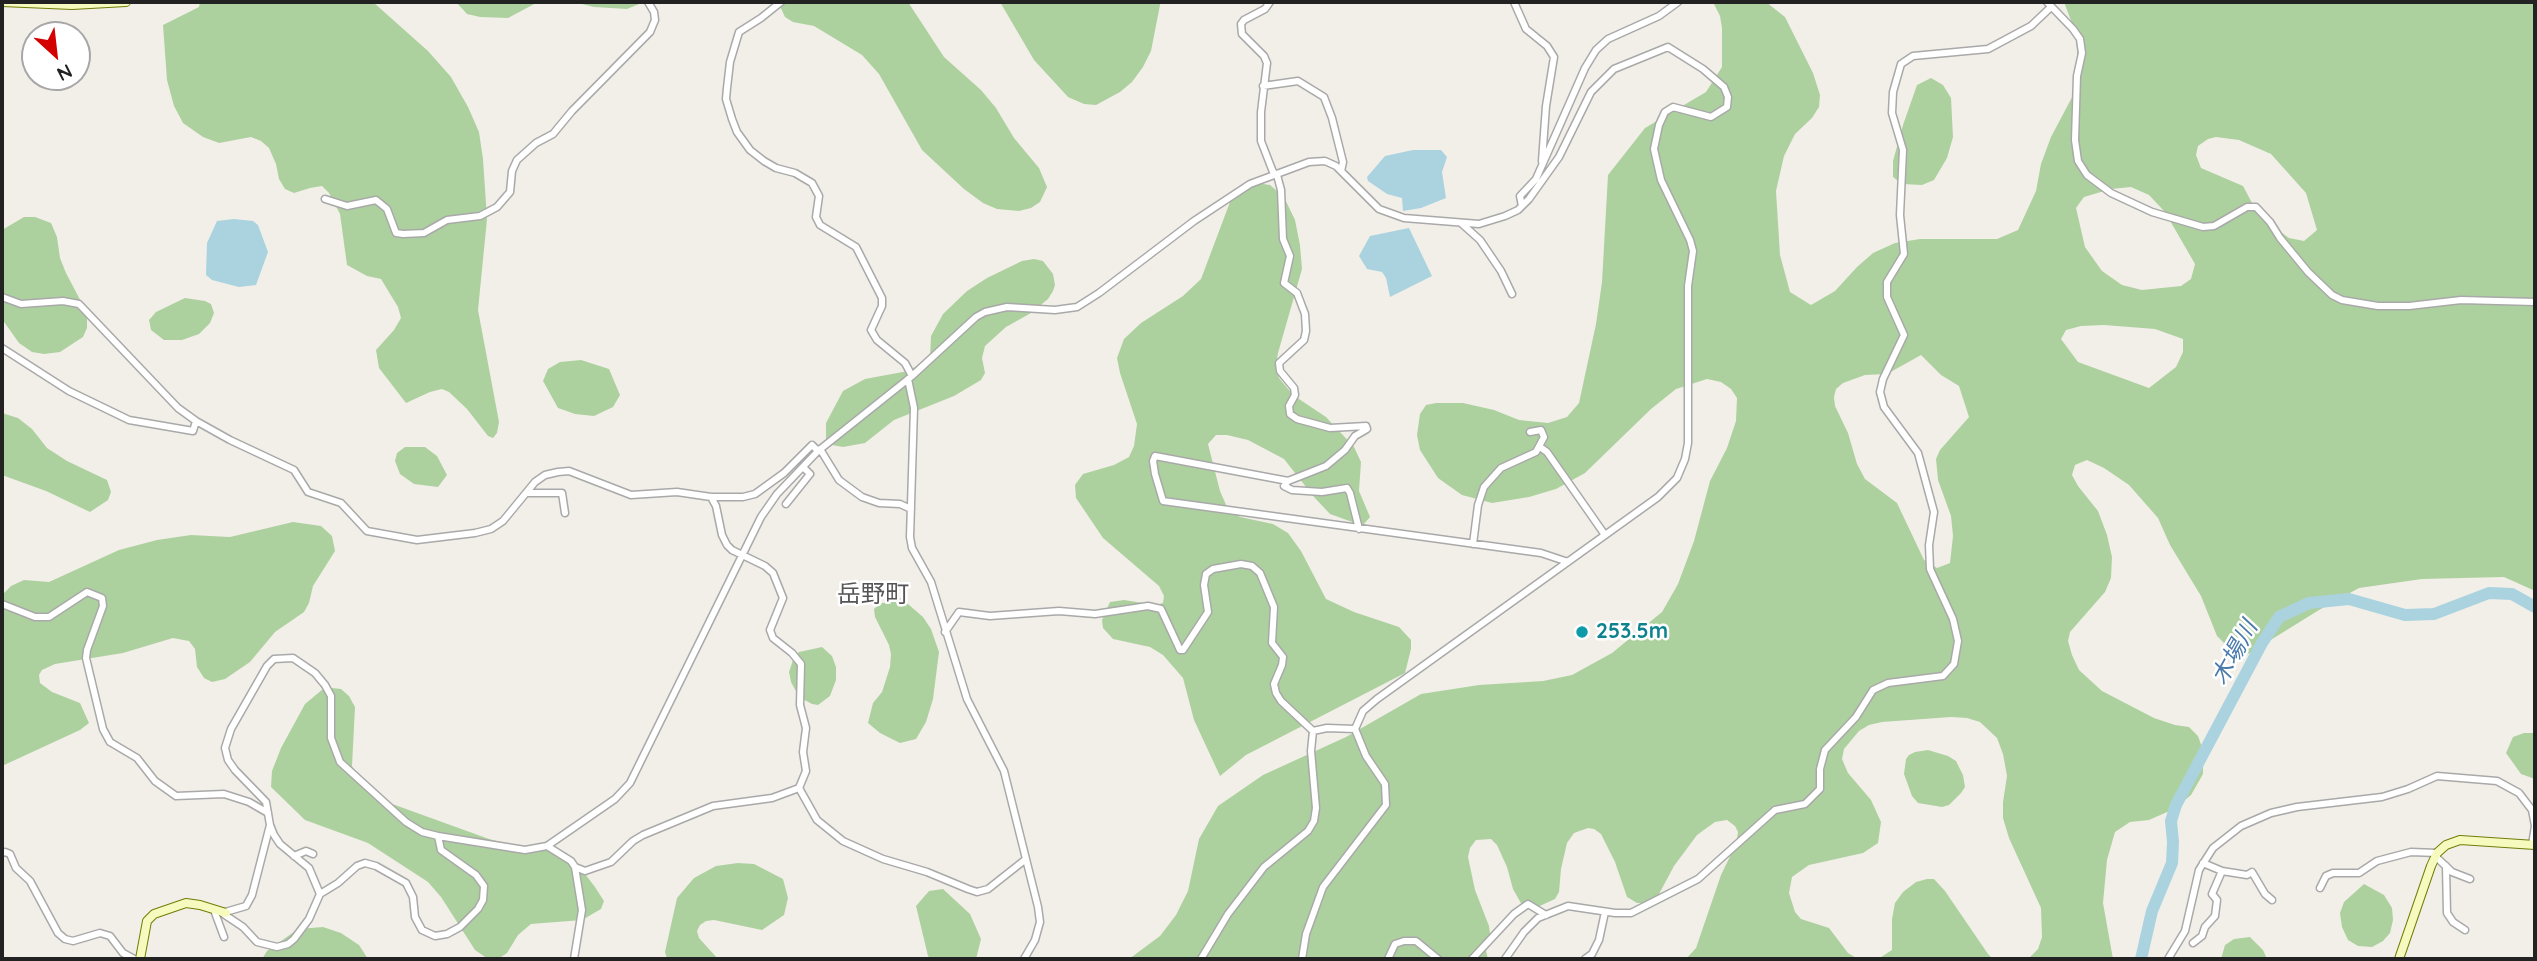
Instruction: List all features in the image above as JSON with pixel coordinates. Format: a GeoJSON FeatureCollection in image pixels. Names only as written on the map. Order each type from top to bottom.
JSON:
{"type":"FeatureCollection","features":[{"type":"Feature","properties":{"kind":"street"},"geometry":{"type":"LineString","coordinates":[[2,2],[126,2]]}},
{"type":"Feature","properties":{"kind":"street"},"geometry":{"type":"LineString","coordinates":[[325,199],[347,206],[376,200],[387,209],[396,233],[403,234],[424,233],[447,220],[480,216],[496,207],[510,192],[512,171],[517,160],[536,143],[553,134],[650,32],[655,20],[648,2]]}},
{"type":"Feature","properties":{"kind":"street"},"geometry":{"type":"LineString","coordinates":[[781,2],[739,32],[730,62],[726,99],[737,132],[750,150],[776,168],[795,173],[812,183],[819,196],[816,218],[820,225],[856,247],[882,298],[882,306],[871,330],[877,340],[905,363],[910,377],[915,408],[910,537],[912,548],[931,582],[967,699],[1004,771],[1040,922],[1035,940],[1024,959]]}},
{"type":"Feature","properties":{"kind":"street"},"geometry":{"type":"LineString","coordinates":[[1270,2],[1265,9],[1241,24],[1242,34],[1267,63],[1263,86],[1261,141],[1273,172],[1278,175],[1281,190],[1283,240],[1290,256],[1284,283],[1297,293],[1305,314],[1304,340],[1279,363],[1280,371],[1294,388],[1295,395],[1289,406],[1290,414],[1297,419],[1330,428],[1366,426],[1367,429],[1355,436],[1345,450],[1326,466],[1288,481],[1284,486],[1322,492],[1347,488],[1359,529]]}},
{"type":"Feature","properties":{"kind":"street"},"geometry":{"type":"LineString","coordinates":[[1514,2],[1526,29],[1547,47],[1553,57],[1541,167]]}},
{"type":"Feature","properties":{"kind":"street"},"geometry":{"type":"LineString","coordinates":[[1522,206],[1520,196],[1536,179],[1585,68],[1596,50],[1608,39],[1659,16],[1678,2]]}},
{"type":"Feature","properties":{"kind":"street"},"geometry":{"type":"LineString","coordinates":[[1505,959],[1524,932],[1538,918],[1569,906],[1631,914],[1698,879],[1774,810],[1805,804],[1820,789],[1820,769],[1825,750],[1856,717],[1873,690],[1888,683],[1943,676],[1954,664],[1958,640],[1953,619],[1930,569],[1929,545],[1934,512],[1918,453],[1884,407],[1880,392],[1883,379],[1904,335],[1887,297],[1887,282],[1904,254],[1900,215],[1903,150],[1892,113],[1893,92],[1902,64],[1913,56],[1988,48],[2031,26],[2049,4],[2080,39],[2082,53],[2077,76],[2074,140],[2078,161],[2087,176],[2104,189],[2152,212],[2203,227],[2214,226],[2247,207],[2256,207],[2308,272],[2332,295],[2342,300],[2378,306],[2409,306],[2461,300],[2535,302]]}},
{"type":"Feature","properties":{"kind":"street"},"geometry":{"type":"LineString","coordinates":[[320,894],[309,868],[280,844],[270,825],[266,802],[235,770],[228,760],[225,748],[231,729],[267,666],[274,659],[293,658],[315,673],[331,696],[331,738],[340,762],[406,822],[422,832],[438,836],[525,850],[547,846],[615,799],[630,783],[761,517],[778,494],[819,450],[910,377],[976,317],[1007,307],[1055,310],[1077,307],[1194,221],[1250,184],[1298,165],[1325,161],[1336,166],[1379,209],[1404,218],[1479,224],[1494,220],[1522,206],[1559,157],[1591,92],[1614,69],[1668,47],[1703,69],[1724,87],[1728,97],[1727,107],[1711,117],[1673,107],[1665,112],[1654,149],[1661,180],[1693,251],[1688,286],[1688,443],[1685,459],[1677,478],[1658,497],[1377,698],[1363,711],[1355,729],[1366,756],[1385,784],[1386,805],[1323,887],[1306,934],[1302,959]]}},
{"type":"Feature","properties":{"kind":"street"},"geometry":{"type":"LineString","coordinates":[[1263,86],[1298,81],[1324,97],[1343,162],[1341,171]]}},
{"type":"Feature","properties":{"kind":"street"},"geometry":{"type":"LineString","coordinates":[[1461,223],[1480,240],[1513,294]]}},
{"type":"Feature","properties":{"kind":"street"},"geometry":{"type":"LineString","coordinates":[[2,297],[21,304],[63,301],[79,304],[178,408],[196,421],[294,470],[308,492],[341,503],[367,531],[417,540],[491,529],[503,521],[545,475],[569,471],[631,495],[677,492],[711,497],[743,497],[755,494],[784,473],[812,445],[819,450],[839,480],[862,497],[900,504],[911,509]]}},
{"type":"Feature","properties":{"kind":"street"},"geometry":{"type":"LineString","coordinates":[[2,348],[69,391],[129,420],[192,431],[196,427],[196,421]]}},
{"type":"Feature","properties":{"kind":"street"},"geometry":{"type":"LineString","coordinates":[[1473,544],[1478,505],[1489,479],[1501,468],[1536,452],[1540,447],[1545,436],[1543,432],[1530,432]]}},
{"type":"Feature","properties":{"kind":"street"},"geometry":{"type":"LineString","coordinates":[[1540,447],[1547,452],[1605,535]]}},
{"type":"Feature","properties":{"kind":"street"},"geometry":{"type":"LineString","coordinates":[[1288,481],[1155,456],[1153,461],[1163,502],[1541,553],[1568,562]]}},
{"type":"Feature","properties":{"kind":"street"},"geometry":{"type":"LineString","coordinates":[[786,504],[810,474],[803,467]]}},
{"type":"Feature","properties":{"kind":"street"},"geometry":{"type":"LineString","coordinates":[[527,492],[562,493],[565,513]]}},
{"type":"Feature","properties":{"kind":"street"},"geometry":{"type":"LineString","coordinates":[[575,867],[585,871],[611,862],[643,835],[713,806],[772,798],[799,788],[806,771],[803,752],[806,728],[800,705],[801,664],[773,638],[770,630],[783,598],[772,573],[765,566],[732,550],[722,535],[716,506],[711,497]]}},
{"type":"Feature","properties":{"kind":"street"},"geometry":{"type":"LineString","coordinates":[[945,632],[959,612],[989,616],[1059,611],[1095,614],[1148,606],[1161,608],[1180,650],[1183,650],[1208,612],[1204,584],[1206,574],[1213,569],[1241,564],[1252,566],[1260,572],[1274,607],[1272,643],[1283,657],[1275,684],[1276,693],[1312,732],[1314,821],[1299,840],[1264,867],[1228,914],[1201,959]]}},
{"type":"Feature","properties":{"kind":"street"},"geometry":{"type":"LineString","coordinates":[[2,604],[35,617],[49,617],[87,592],[102,598],[103,606],[86,658],[103,729],[110,742],[137,758],[155,781],[176,796],[225,794],[249,802],[268,813]]}},
{"type":"Feature","properties":{"kind":"street"},"geometry":{"type":"LineString","coordinates":[[1312,732],[1327,728],[1355,729]]}},
{"type":"Feature","properties":{"kind":"street"},"geometry":{"type":"LineString","coordinates":[[2168,959],[2185,931],[2199,870],[2213,848],[2241,826],[2271,813],[2382,797],[2437,776],[2497,781],[2519,793],[2532,810],[2534,845],[2460,840],[2446,845],[2436,854],[2401,958]]}},
{"type":"Feature","properties":{"kind":"street"},"geometry":{"type":"LineString","coordinates":[[799,788],[817,820],[843,841],[883,859],[927,872],[977,892],[988,889],[1026,859]]}},
{"type":"Feature","properties":{"kind":"street"},"geometry":{"type":"LineString","coordinates":[[270,825],[252,895],[246,906],[222,913],[243,926],[257,942],[277,947],[288,944],[293,939],[309,919],[320,894],[338,883],[356,866],[365,863],[376,866],[406,883],[412,897],[415,917],[422,930],[435,936],[447,934],[466,923],[478,909],[485,891],[477,875],[441,850],[438,836]]}},
{"type":"Feature","properties":{"kind":"street"},"geometry":{"type":"LineString","coordinates":[[547,846],[571,861],[575,867],[582,910],[574,959]]}},
{"type":"Feature","properties":{"kind":"street"},"geometry":{"type":"LineString","coordinates":[[294,856],[306,851],[313,854]]}},
{"type":"Feature","properties":{"kind":"street"},"geometry":{"type":"LineString","coordinates":[[2320,888],[2326,876],[2333,873],[2359,873],[2377,861],[2411,852],[2436,854],[2452,872],[2470,879]]}},
{"type":"Feature","properties":{"kind":"street"},"geometry":{"type":"LineString","coordinates":[[2,853],[10,854],[16,868],[30,881],[58,933],[65,939],[74,941],[100,933],[110,936],[123,953],[134,959]]}},
{"type":"Feature","properties":{"kind":"street"},"geometry":{"type":"LineString","coordinates":[[2203,863],[2222,872],[2247,875],[2252,872],[2265,894],[2272,900]]}},
{"type":"Feature","properties":{"kind":"street"},"geometry":{"type":"LineString","coordinates":[[2446,866],[2447,913],[2453,922],[2465,930]]}},
{"type":"Feature","properties":{"kind":"street"},"geometry":{"type":"LineString","coordinates":[[2193,943],[2202,936],[2205,927],[2215,916],[2217,900],[2212,894],[2222,872]]}},
{"type":"Feature","properties":{"kind":"street"},"geometry":{"type":"LineString","coordinates":[[140,959],[147,921],[154,914],[186,903],[226,913]]}},
{"type":"Feature","properties":{"kind":"street"},"geometry":{"type":"LineString","coordinates":[[1472,959],[1514,914],[1528,904],[1546,915]]}},
{"type":"Feature","properties":{"kind":"street"},"geometry":{"type":"LineString","coordinates":[[214,910],[224,937]]}},
{"type":"Feature","properties":{"kind":"street"},"geometry":{"type":"LineString","coordinates":[[1586,959],[1592,954],[1599,940],[1605,912]]}},
{"type":"Feature","properties":{"kind":"street"},"geometry":{"type":"LineString","coordinates":[[1388,959],[1395,944],[1416,941],[1438,959]]}},
{"type":"Feature","properties":{"kind":"green space"},"geometry":{"type":"Polygon","coordinates":[[[200,2],[373,2],[428,51],[451,77],[479,132],[483,159],[487,219],[478,310],[499,422],[493,438],[488,436],[467,409],[449,392],[442,389],[430,392],[406,403],[379,368],[376,350],[401,318],[398,307],[381,279],[367,276],[347,265],[340,214],[329,193],[322,186],[294,193],[285,189],[269,148],[261,141],[251,137],[219,143],[203,137],[183,123],[174,106],[167,80],[163,25],[199,7],[200,2]]]}},
{"type":"Feature","properties":{"kind":"green space"},"geometry":{"type":"Polygon","coordinates":[[[456,2],[538,2],[508,18],[467,14],[456,2]]]}},
{"type":"Feature","properties":{"kind":"green space"},"geometry":{"type":"Polygon","coordinates":[[[574,2],[644,2],[627,9],[594,7],[574,2]]]}},
{"type":"Feature","properties":{"kind":"green space"},"geometry":{"type":"Polygon","coordinates":[[[778,2],[908,2],[944,57],[981,90],[996,108],[1014,138],[1039,168],[1047,187],[1040,202],[1019,211],[997,209],[983,203],[964,189],[922,150],[879,74],[862,55],[814,26],[793,22],[785,17],[778,2]]]}},
{"type":"Feature","properties":{"kind":"green space"},"geometry":{"type":"Polygon","coordinates":[[[1000,2],[1160,2],[1160,5],[1151,51],[1143,67],[1120,92],[1096,105],[1084,104],[1068,97],[1034,60],[1000,2]]]}},
{"type":"Feature","properties":{"kind":"green space"},"geometry":{"type":"Polygon","coordinates":[[[1713,2],[1766,2],[1785,17],[1813,73],[1820,95],[1819,107],[1795,134],[1784,156],[1776,191],[1780,255],[1790,292],[1811,305],[1835,291],[1873,253],[1895,243],[1920,239],[1997,239],[2018,230],[2036,191],[2041,164],[2051,137],[2079,84],[2076,34],[2064,2],[2535,2],[2535,591],[2504,577],[2422,579],[2359,588],[2240,659],[2217,636],[2201,596],[2170,545],[2158,518],[2129,485],[2104,468],[2087,460],[2075,465],[2072,475],[2098,511],[2112,557],[2111,578],[2105,592],[2070,632],[2068,641],[2072,655],[2079,670],[2102,691],[2154,718],[2189,727],[2198,736],[2203,750],[2203,774],[2191,795],[2174,809],[2149,820],[2130,822],[2115,832],[2107,860],[2103,903],[2113,959],[2028,959],[2038,949],[2042,937],[2041,908],[2009,838],[2003,818],[2007,776],[2003,754],[1997,738],[1980,722],[1951,717],[1882,722],[1859,731],[1844,749],[1842,759],[1848,773],[1871,800],[1881,822],[1878,843],[1863,853],[1809,865],[1792,877],[1789,893],[1795,912],[1801,919],[1829,928],[1848,953],[1858,959],[1686,959],[1696,948],[1721,875],[1736,844],[1738,832],[1727,820],[1715,822],[1697,835],[1674,866],[1659,894],[1645,903],[1637,903],[1627,897],[1615,862],[1601,834],[1594,829],[1588,828],[1574,833],[1567,843],[1559,892],[1555,899],[1533,909],[1522,905],[1513,889],[1497,845],[1491,839],[1476,840],[1468,857],[1475,890],[1489,926],[1491,942],[1486,951],[1488,959],[1129,959],[1160,936],[1176,915],[1188,891],[1199,839],[1218,806],[1263,775],[1346,737],[1421,694],[1479,685],[1543,681],[1572,675],[1612,653],[1662,612],[1678,584],[1694,541],[1710,481],[1727,448],[1736,421],[1737,398],[1731,389],[1721,382],[1707,379],[1676,389],[1651,409],[1585,473],[1556,489],[1492,503],[1462,495],[1438,478],[1420,450],[1417,435],[1420,414],[1426,405],[1436,403],[1463,403],[1494,410],[1519,420],[1548,423],[1567,417],[1579,403],[1602,282],[1608,175],[1645,128],[1706,92],[1722,67],[1720,16],[1713,2]],[[2216,137],[2198,146],[2196,155],[2201,168],[2243,186],[2259,216],[2289,238],[2304,241],[2317,230],[2306,193],[2271,154],[2239,140],[2216,137]],[[2131,187],[2111,189],[2084,197],[2076,208],[2085,247],[2102,271],[2122,285],[2142,290],[2181,286],[2191,279],[2195,264],[2165,212],[2149,195],[2131,187]],[[2081,326],[2066,330],[2061,339],[2078,362],[2149,388],[2176,367],[2183,352],[2183,339],[2155,329],[2081,326]],[[1921,355],[1887,374],[1865,375],[1843,383],[1836,389],[1835,406],[1865,479],[1897,503],[1924,560],[1937,568],[1950,563],[1953,536],[1951,516],[1938,480],[1936,459],[1940,450],[1969,417],[1959,386],[1941,375],[1921,355]]]}},
{"type":"Feature","properties":{"kind":"green space"},"geometry":{"type":"Polygon","coordinates":[[[1931,78],[1943,85],[1951,98],[1953,137],[1947,158],[1934,180],[1922,185],[1902,184],[1893,177],[1893,161],[1917,85],[1931,78]]]}},
{"type":"Feature","properties":{"kind":"green space"},"geometry":{"type":"Polygon","coordinates":[[[1256,183],[1270,185],[1284,197],[1295,220],[1300,245],[1302,269],[1278,353],[1276,365],[1279,378],[1293,395],[1326,417],[1354,447],[1361,462],[1359,491],[1370,517],[1364,524],[1330,514],[1284,459],[1248,440],[1227,435],[1216,435],[1208,444],[1220,491],[1227,507],[1240,517],[1273,524],[1288,533],[1301,551],[1326,599],[1354,612],[1399,627],[1411,640],[1411,649],[1405,673],[1246,755],[1220,776],[1194,720],[1183,678],[1163,655],[1150,647],[1113,639],[1103,628],[1102,620],[1110,602],[1124,600],[1156,605],[1163,603],[1164,596],[1159,586],[1103,538],[1076,498],[1075,485],[1083,474],[1114,465],[1129,457],[1134,446],[1137,424],[1117,358],[1124,339],[1141,323],[1183,296],[1201,279],[1230,202],[1243,189],[1256,183]]]}},
{"type":"Feature","properties":{"kind":"green space"},"geometry":{"type":"Polygon","coordinates":[[[24,217],[35,217],[51,223],[66,273],[87,313],[87,328],[83,337],[60,352],[32,352],[19,343],[2,319],[2,230],[24,217]]]}},
{"type":"Feature","properties":{"kind":"green space"},"geometry":{"type":"Polygon","coordinates":[[[1022,261],[1043,261],[1053,274],[1053,291],[1048,299],[1031,313],[1006,327],[985,346],[982,358],[985,373],[981,380],[954,396],[894,420],[865,443],[843,447],[832,445],[826,440],[826,423],[843,391],[865,379],[908,371],[930,358],[931,336],[943,314],[967,291],[1022,261]]]}},
{"type":"Feature","properties":{"kind":"green space"},"geometry":{"type":"Polygon","coordinates":[[[185,298],[211,304],[214,313],[210,323],[199,334],[182,340],[164,340],[151,330],[149,320],[156,312],[185,298]]]}},
{"type":"Feature","properties":{"kind":"green space"},"geometry":{"type":"Polygon","coordinates":[[[581,360],[609,369],[620,395],[613,407],[594,416],[575,414],[558,408],[543,381],[548,369],[560,362],[581,360]]]}},
{"type":"Feature","properties":{"kind":"green space"},"geometry":{"type":"Polygon","coordinates":[[[2,413],[18,418],[32,429],[47,448],[67,461],[107,480],[111,492],[108,500],[90,512],[46,491],[2,475],[2,413]]]}},
{"type":"Feature","properties":{"kind":"green space"},"geometry":{"type":"Polygon","coordinates":[[[405,447],[425,447],[437,456],[447,475],[438,487],[414,484],[400,474],[395,461],[397,453],[405,447]]]}},
{"type":"Feature","properties":{"kind":"green space"},"geometry":{"type":"Polygon","coordinates":[[[293,522],[321,526],[332,536],[335,551],[313,586],[304,612],[275,632],[250,662],[225,679],[212,682],[204,678],[197,667],[195,649],[189,641],[173,638],[123,653],[55,664],[42,670],[39,675],[40,683],[52,692],[80,703],[89,723],[80,730],[2,766],[2,595],[11,586],[24,580],[49,582],[119,550],[157,540],[191,535],[230,537],[293,522]]]}},
{"type":"Feature","properties":{"kind":"green space"},"geometry":{"type":"Polygon","coordinates":[[[901,598],[923,617],[931,629],[939,652],[933,699],[926,722],[916,739],[900,743],[880,733],[868,723],[873,703],[882,692],[891,654],[874,609],[879,604],[901,598]]]}},
{"type":"Feature","properties":{"kind":"green space"},"geometry":{"type":"Polygon","coordinates":[[[822,647],[832,656],[836,667],[836,680],[830,696],[818,705],[799,697],[789,672],[794,657],[799,652],[822,647]]]}},
{"type":"Feature","properties":{"kind":"green space"},"geometry":{"type":"Polygon","coordinates":[[[323,689],[341,689],[355,707],[352,766],[358,777],[384,801],[489,839],[566,854],[579,866],[604,901],[601,909],[582,920],[531,924],[518,935],[507,953],[498,959],[488,959],[475,950],[441,897],[428,882],[368,843],[305,820],[271,787],[272,771],[305,704],[323,689]]]}},
{"type":"Feature","properties":{"kind":"green space"},"geometry":{"type":"Polygon","coordinates":[[[2535,733],[2535,779],[2521,774],[2506,753],[2513,737],[2535,733]]]}},
{"type":"Feature","properties":{"kind":"green space"},"geometry":{"type":"Polygon","coordinates":[[[1928,750],[1956,761],[1963,775],[1965,787],[1949,805],[1942,807],[1918,803],[1912,796],[1904,774],[1906,759],[1915,752],[1928,750]]]}},
{"type":"Feature","properties":{"kind":"green space"},"geometry":{"type":"Polygon","coordinates":[[[754,864],[783,879],[788,898],[784,915],[762,930],[714,920],[706,921],[697,931],[699,938],[718,959],[667,959],[665,952],[677,898],[694,878],[716,866],[754,864]]]}},
{"type":"Feature","properties":{"kind":"green space"},"geometry":{"type":"Polygon","coordinates":[[[1934,879],[1945,891],[1993,959],[1878,959],[1892,950],[1895,903],[1903,892],[1916,882],[1934,879]]]}},
{"type":"Feature","properties":{"kind":"green space"},"geometry":{"type":"Polygon","coordinates":[[[2364,884],[2384,895],[2392,908],[2390,933],[2372,947],[2358,946],[2348,940],[2340,913],[2344,902],[2364,884]]]}},
{"type":"Feature","properties":{"kind":"green space"},"geometry":{"type":"Polygon","coordinates":[[[943,889],[970,914],[981,939],[976,959],[931,959],[928,956],[916,906],[929,891],[943,889]]]}},
{"type":"Feature","properties":{"kind":"green space"},"geometry":{"type":"Polygon","coordinates":[[[323,927],[341,933],[359,945],[368,959],[262,959],[267,951],[298,929],[323,927]]]}},
{"type":"Feature","properties":{"kind":"green space"},"geometry":{"type":"Polygon","coordinates":[[[2250,937],[2263,950],[2267,959],[2221,959],[2225,945],[2234,939],[2250,937]]]}},
{"type":"Feature","properties":{"kind":"water"},"geometry":{"type":"Polygon","coordinates":[[[1413,150],[1441,150],[1447,157],[1442,172],[1446,198],[1421,208],[1403,211],[1402,198],[1387,194],[1368,181],[1367,177],[1385,156],[1413,150]]]}},
{"type":"Feature","properties":{"kind":"water"},"geometry":{"type":"Polygon","coordinates":[[[217,221],[253,221],[258,225],[268,252],[256,285],[239,287],[212,280],[206,275],[207,243],[217,221]]]}},
{"type":"Feature","properties":{"kind":"water"},"geometry":{"type":"Polygon","coordinates":[[[1409,228],[1432,276],[1390,297],[1382,272],[1367,269],[1359,256],[1370,236],[1409,228]]]}},
{"type":"Feature","properties":{"kind":"waterway","name":"木場川"},"geometry":{"type":"LineString","coordinates":[[2141,959],[2152,911],[2172,863],[2171,821],[2176,805],[2262,643],[2279,617],[2309,603],[2349,599],[2405,615],[2434,614],[2489,593],[2512,594],[2535,607]]}},
{"type":"Feature","properties":{"kind":"place","name":"253.5m"},"geometry":{"type":"Point","coordinates":[1582,632]}},
{"type":"Feature","properties":{"kind":"district","name":"岳野町"},"geometry":{"type":"Point","coordinates":[873,595]}}]}
